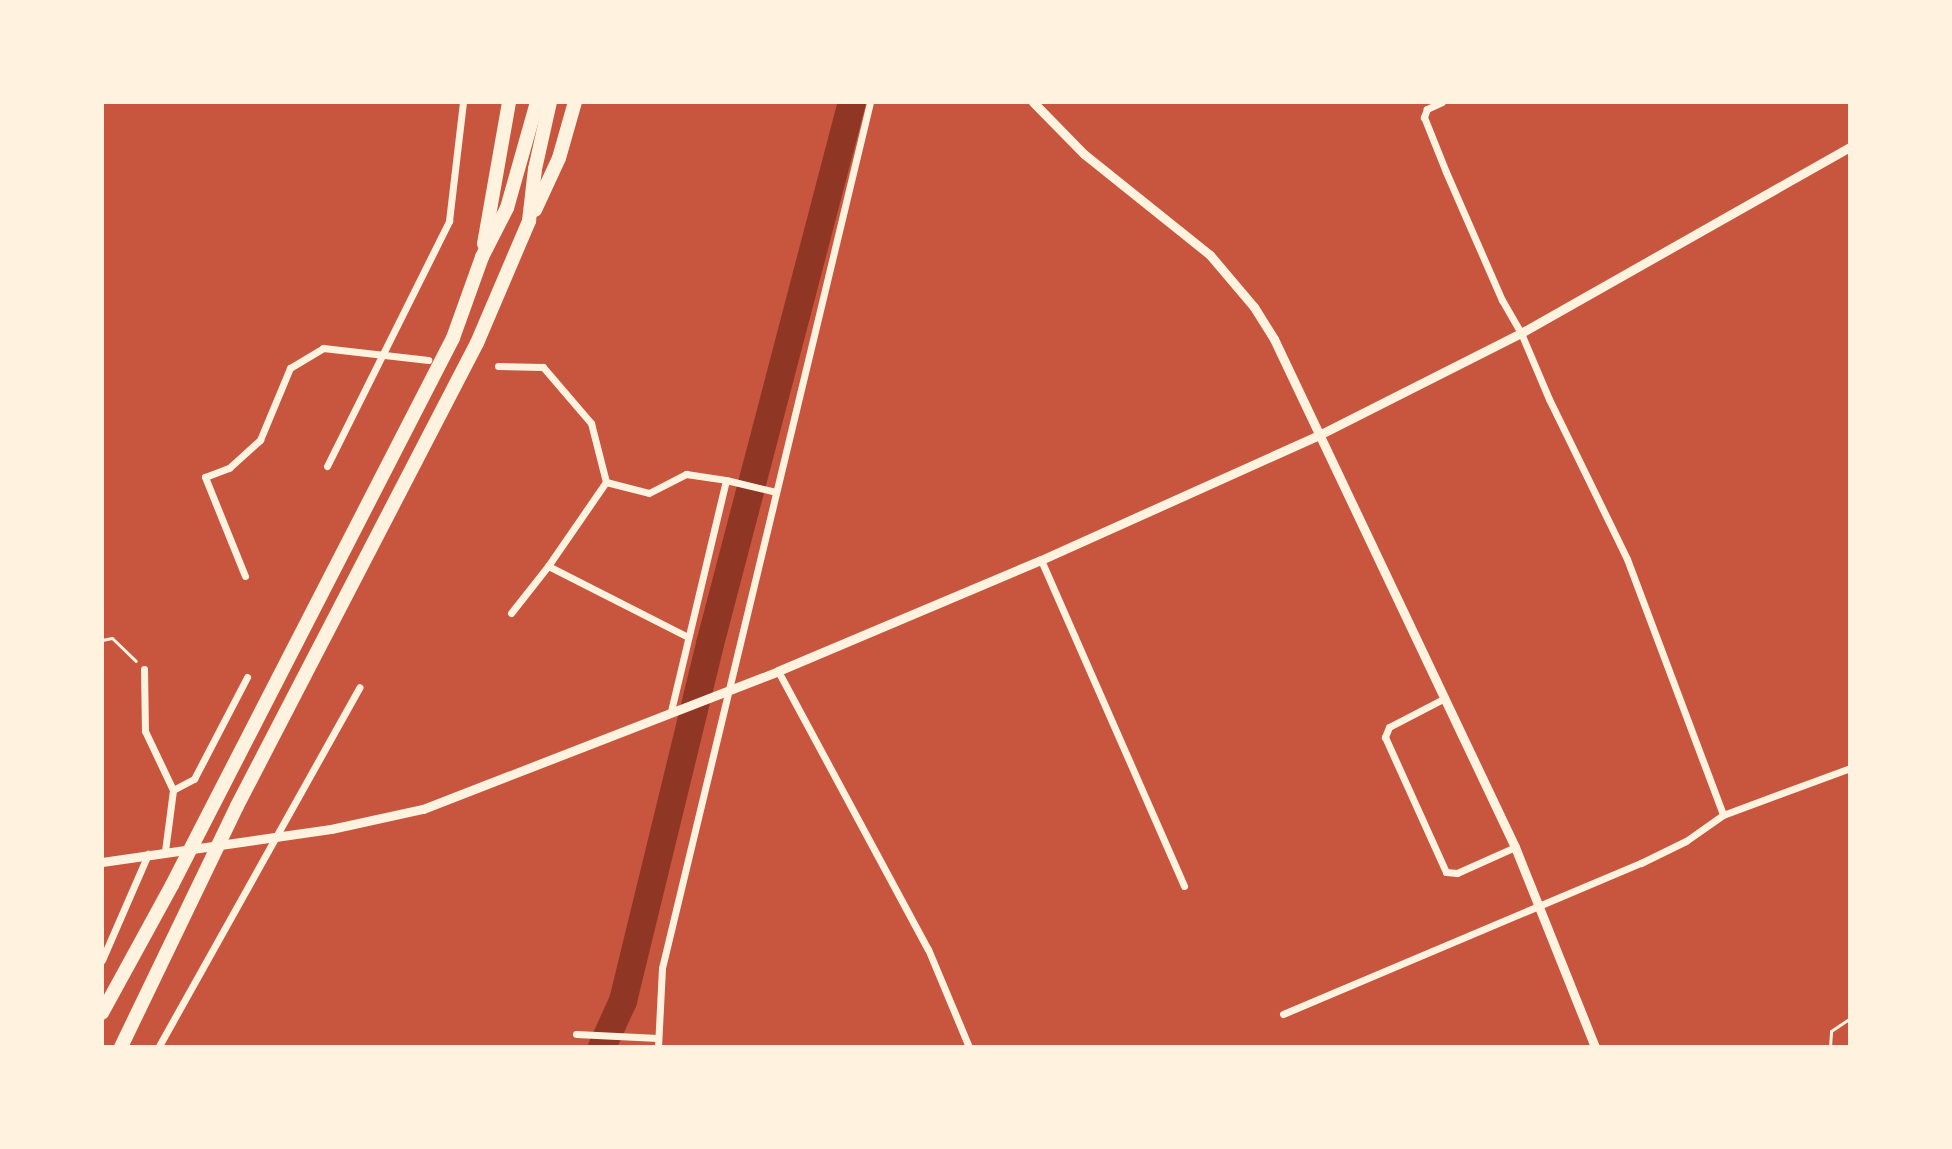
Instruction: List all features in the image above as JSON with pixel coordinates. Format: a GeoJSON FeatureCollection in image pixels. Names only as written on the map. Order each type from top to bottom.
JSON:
{"type":"FeatureCollection","features":[{"type":"Feature","properties":{"kind":"highway"},"geometry":{"type":"LineString","coordinates":[[482,257],[509,102]]}},
{"type":"Feature","properties":{"kind":"highway"},"geometry":{"type":"LineString","coordinates":[[102,1013],[172,885],[453,338],[482,257],[507,208],[537,102]]}},
{"type":"Feature","properties":{"kind":"highway"},"geometry":{"type":"LineString","coordinates":[[529,221],[535,169],[550,102]]}},
{"type":"Feature","properties":{"kind":"highway"},"geometry":{"type":"LineString","coordinates":[[121,1047],[237,806],[477,343],[559,158],[575,102]]}},
{"type":"Feature","properties":{"kind":"street"},"geometry":{"type":"LineString","coordinates":[[327,466],[379,355],[449,221],[463,102]]}},
{"type":"Feature","properties":{"kind":"street"},"geometry":{"type":"LineString","coordinates":[[576,1034],[658,1042],[662,968],[772,491],[870,102]]}},
{"type":"Feature","properties":{"kind":"street"},"geometry":{"type":"LineString","coordinates":[[1033,102],[1084,154],[1178,226],[1221,267],[1254,307],[1274,339],[1515,847],[1540,903],[1595,1047]]}},
{"type":"Feature","properties":{"kind":"street"},"geometry":{"type":"LineString","coordinates":[[1442,102],[1427,109],[1424,117],[1502,300],[1521,333],[1549,399],[1627,559],[1723,815]]}},
{"type":"Feature","properties":{"kind":"street"},"geometry":{"type":"LineString","coordinates":[[102,862],[331,829],[423,809],[778,671],[1041,560],[1321,434],[1521,333],[1850,147]]}},
{"type":"Feature","properties":{"kind":"street"},"geometry":{"type":"LineString","coordinates":[[245,576],[205,477],[229,468],[260,440],[290,368],[323,348],[428,360]]}},
{"type":"Feature","properties":{"kind":"street"},"geometry":{"type":"LineString","coordinates":[[498,366],[543,367],[591,423],[606,482],[511,613]]}},
{"type":"Feature","properties":{"kind":"street"},"geometry":{"type":"LineString","coordinates":[[606,482],[649,493],[686,474],[772,491]]}},
{"type":"Feature","properties":{"kind":"street"},"geometry":{"type":"LineString","coordinates":[[671,711],[726,480]]}},
{"type":"Feature","properties":{"kind":"street"},"geometry":{"type":"LineString","coordinates":[[1041,560],[1184,886]]}},
{"type":"Feature","properties":{"kind":"street"},"geometry":{"type":"LineString","coordinates":[[548,566],[688,637]]}},
{"type":"Feature","properties":{"kind":"street"},"geometry":{"type":"LineString","coordinates":[[144,669],[145,731],[173,790],[165,851]]}},
{"type":"Feature","properties":{"kind":"street"},"geometry":{"type":"LineString","coordinates":[[778,671],[928,949],[969,1047]]}},
{"type":"Feature","properties":{"kind":"street"},"geometry":{"type":"LineString","coordinates":[[173,790],[194,779],[247,677]]}},
{"type":"Feature","properties":{"kind":"street"},"geometry":{"type":"LineString","coordinates":[[159,1046],[360,687]]}},
{"type":"Feature","properties":{"kind":"street"},"geometry":{"type":"LineString","coordinates":[[1445,698],[1389,727],[1385,737],[1446,872],[1457,873],[1515,847]]}},
{"type":"Feature","properties":{"kind":"street"},"geometry":{"type":"LineString","coordinates":[[1283,1014],[1406,965],[1540,903],[1652,857],[1686,841],[1723,815],[1850,768]]}},
{"type":"Feature","properties":{"kind":"street"},"geometry":{"type":"LineString","coordinates":[[102,960],[148,854]]}},
{"type":"Feature","properties":{"kind":"path"},"geometry":{"type":"LineString","coordinates":[[102,640],[112,638],[144,669]]}},
{"type":"Feature","properties":{"kind":"path"},"geometry":{"type":"LineString","coordinates":[[1830,1047],[1831,1031],[1850,1018]]}},
{"type":"Feature","properties":{"kind":"waterway"},"geometry":{"type":"LineString","coordinates":[[602,1047],[623,1001],[710,644],[852,102]]}}]}
